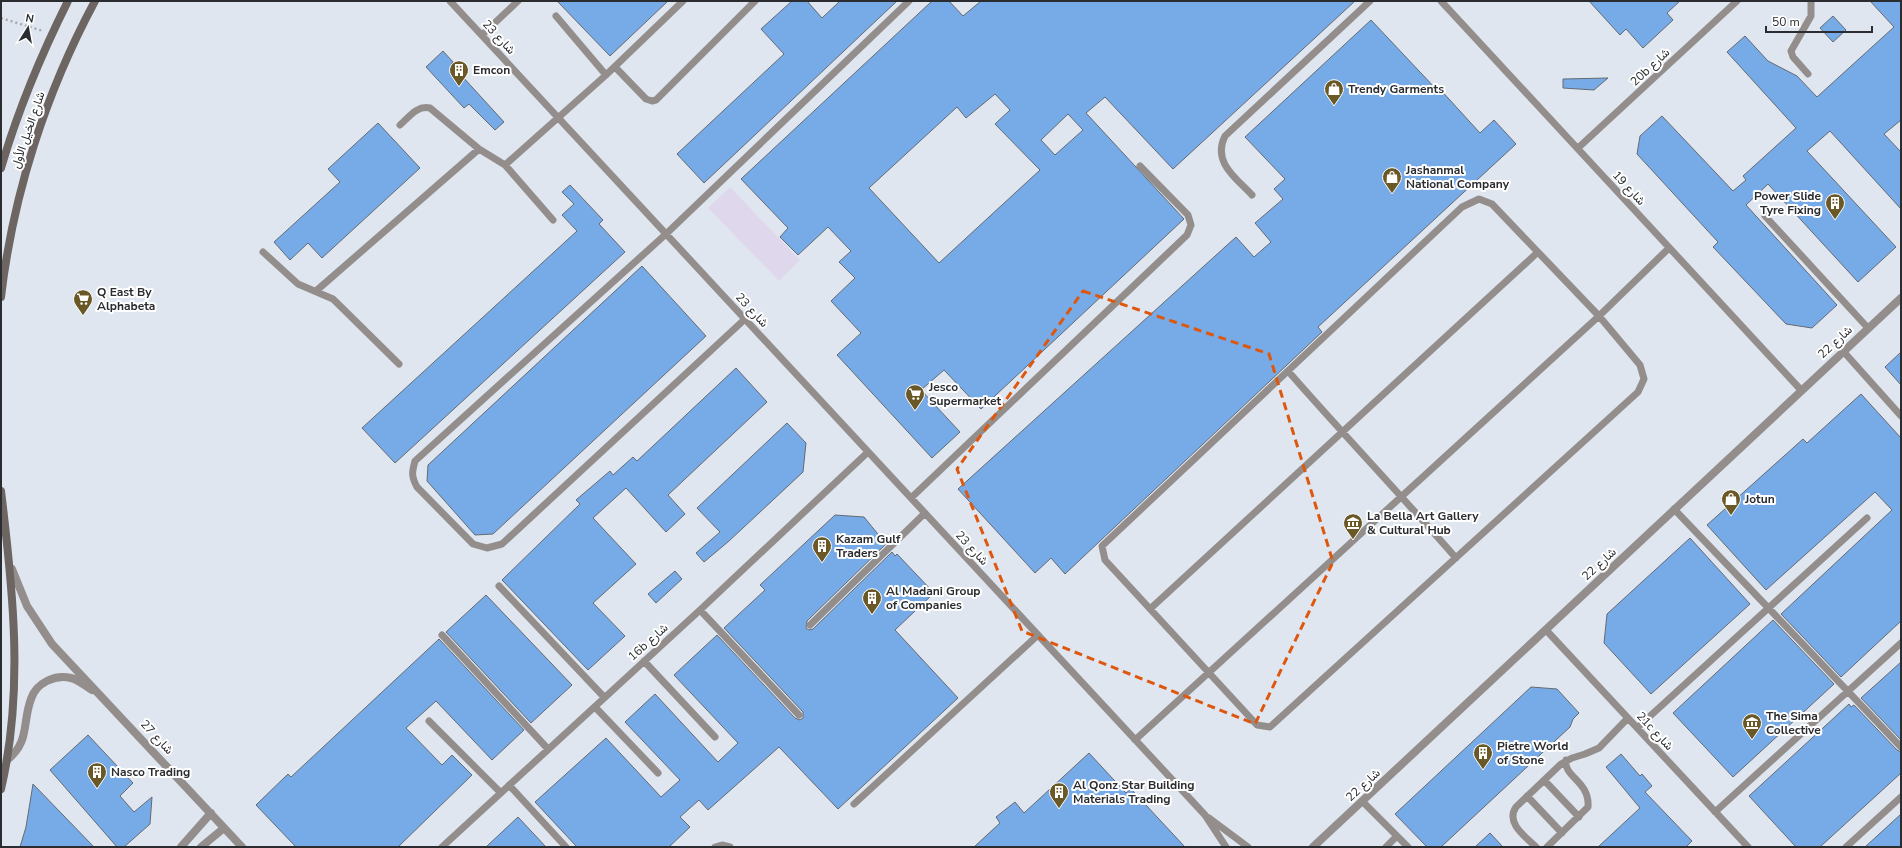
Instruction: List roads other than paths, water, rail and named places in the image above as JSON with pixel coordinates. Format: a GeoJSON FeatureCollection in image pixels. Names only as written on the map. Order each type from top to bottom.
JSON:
{"type":"FeatureCollection","features":[{"type":"Feature","properties":{"kind":"main road","name":"شارع الخيل الأول"},"geometry":{"type":"LineString","coordinates":[[1,168],[21,105],[52,33],[68,1]]}},
{"type":"Feature","properties":{"kind":"main road","name":"شارع الخيل الأول"},"geometry":{"type":"LineString","coordinates":[[1,297],[9,244],[17,207],[38,134],[64,66],[95,1]]}},
{"type":"Feature","properties":{"kind":"main road"},"geometry":{"type":"LineString","coordinates":[[1,491],[10,562],[14,629],[13,692],[7,760],[1,790]]}},
{"type":"Feature","properties":{"kind":"street","name":"شارع 22"},"geometry":{"type":"LineString","coordinates":[[1313,847],[1363,802],[1801,390],[1901,298]]}},
{"type":"Feature","properties":{"kind":"street","name":"شارع 27"},"geometry":{"type":"LineString","coordinates":[[10,562],[20,592],[43,632],[242,847]]}},
{"type":"Feature","properties":{"kind":"street","name":"شارع 27"},"geometry":{"type":"LineString","coordinates":[[7,760],[15,754],[24,738],[31,698],[41,685],[55,678],[71,678],[103,697]]}},
{"type":"Feature","properties":{"kind":"street"},"geometry":{"type":"LineString","coordinates":[[181,847],[211,813]]}},
{"type":"Feature","properties":{"kind":"street"},"geometry":{"type":"LineString","coordinates":[[201,847],[224,828]]}},
{"type":"Feature","properties":{"kind":"lane","name":"شارع 23"},"geometry":{"type":"LineString","coordinates":[[450,1],[1205,815],[1226,847]]}},
{"type":"Feature","properties":{"kind":"lane"},"geometry":{"type":"LineString","coordinates":[[482,35],[518,1]]}},
{"type":"Feature","properties":{"kind":"lane"},"geometry":{"type":"LineString","coordinates":[[505,166],[615,67],[682,1]]}},
{"type":"Feature","properties":{"kind":"lane"},"geometry":{"type":"LineString","coordinates":[[615,67],[646,99],[652,101],[656,100],[755,1]]}},
{"type":"Feature","properties":{"kind":"lane"},"geometry":{"type":"LineString","coordinates":[[746,319],[502,544],[494,547],[480,547],[466,539],[417,487],[412,478],[415,461],[666,234],[909,1]]}},
{"type":"Feature","properties":{"kind":"lane"},"geometry":{"type":"LineString","coordinates":[[1252,194],[1224,165],[1221,150],[1225,136],[1370,1]]}},
{"type":"Feature","properties":{"kind":"lane","name":"شارع 19"},"geometry":{"type":"LineString","coordinates":[[1441,1],[1801,390]]}},
{"type":"Feature","properties":{"kind":"lane","name":"20b شارع"},"geometry":{"type":"LineString","coordinates":[[1578,148],[1737,1]]}},
{"type":"Feature","properties":{"kind":"lane"},"geometry":{"type":"LineString","coordinates":[[1808,74],[1792,57],[1791,51],[1811,16],[1811,1]]}},
{"type":"Feature","properties":{"kind":"lane"},"geometry":{"type":"LineString","coordinates":[[556,16],[606,75]]}},
{"type":"Feature","properties":{"kind":"lane"},"geometry":{"type":"LineString","coordinates":[[400,125],[421,107],[430,108],[478,149],[505,166],[553,220]]}},
{"type":"Feature","properties":{"kind":"lane"},"geometry":{"type":"LineString","coordinates":[[316,291],[478,149]]}},
{"type":"Feature","properties":{"kind":"lane"},"geometry":{"type":"LineString","coordinates":[[911,498],[1187,235],[1191,225],[1188,215],[1140,166]]}},
{"type":"Feature","properties":{"kind":"lane"},"geometry":{"type":"LineString","coordinates":[[1479,199],[1492,204],[1599,316],[1640,365],[1644,379],[1638,392],[1270,726],[1258,725],[1105,560],[1102,546],[1462,207],[1479,199]]}},
{"type":"Feature","properties":{"kind":"lane"},"geometry":{"type":"LineString","coordinates":[[1765,216],[1868,328]]}},
{"type":"Feature","properties":{"kind":"lane"},"geometry":{"type":"LineString","coordinates":[[1135,740],[1599,316],[1669,248]]}},
{"type":"Feature","properties":{"kind":"lane"},"geometry":{"type":"LineString","coordinates":[[262,252],[298,284],[327,295],[339,304],[398,364]]}},
{"type":"Feature","properties":{"kind":"lane"},"geometry":{"type":"LineString","coordinates":[[1150,609],[1538,252]]}},
{"type":"Feature","properties":{"kind":"lane"},"geometry":{"type":"LineString","coordinates":[[1843,351],[1901,416]]}},
{"type":"Feature","properties":{"kind":"lane"},"geometry":{"type":"LineString","coordinates":[[1288,371],[1342,433],[1402,496],[1456,558]]}},
{"type":"Feature","properties":{"kind":"lane","name":"16b شارع"},"geometry":{"type":"LineString","coordinates":[[442,847],[700,610],[868,452]]}},
{"type":"Feature","properties":{"kind":"lane"},"geometry":{"type":"LineString","coordinates":[[1674,509],[1901,747]]}},
{"type":"Feature","properties":{"kind":"lane"},"geometry":{"type":"LineString","coordinates":[[810,625],[925,513]]}},
{"type":"Feature","properties":{"kind":"lane"},"geometry":{"type":"LineString","coordinates":[[1637,728],[1867,518]]}},
{"type":"Feature","properties":{"kind":"lane"},"geometry":{"type":"LineString","coordinates":[[499,586],[604,697]]}},
{"type":"Feature","properties":{"kind":"lane"},"geometry":{"type":"LineString","coordinates":[[700,610],[799,715]]}},
{"type":"Feature","properties":{"kind":"lane","name":"21c شارع"},"geometry":{"type":"LineString","coordinates":[[1546,630],[1748,847]]}},
{"type":"Feature","properties":{"kind":"lane"},"geometry":{"type":"LineString","coordinates":[[442,635],[548,749]]}},
{"type":"Feature","properties":{"kind":"lane"},"geometry":{"type":"LineString","coordinates":[[854,804],[1038,635]]}},
{"type":"Feature","properties":{"kind":"lane"},"geometry":{"type":"LineString","coordinates":[[1715,812],[1901,643]]}},
{"type":"Feature","properties":{"kind":"lane"},"geometry":{"type":"LineString","coordinates":[[644,661],[714,737]]}},
{"type":"Feature","properties":{"kind":"lane"},"geometry":{"type":"LineString","coordinates":[[594,707],[658,773]]}},
{"type":"Feature","properties":{"kind":"lane"},"geometry":{"type":"LineString","coordinates":[[1536,847],[1515,826],[1512,818],[1516,807],[1566,760],[1599,748],[1605,744],[1628,718]]}},
{"type":"Feature","properties":{"kind":"lane"},"geometry":{"type":"LineString","coordinates":[[429,721],[501,793]]}},
{"type":"Feature","properties":{"kind":"lane"},"geometry":{"type":"LineString","coordinates":[[1547,847],[1588,807],[1587,795],[1584,788],[1566,769],[1566,760]]}},
{"type":"Feature","properties":{"kind":"lane"},"geometry":{"type":"LineString","coordinates":[[1544,780],[1579,817]]}},
{"type":"Feature","properties":{"kind":"lane"},"geometry":{"type":"LineString","coordinates":[[509,785],[566,847]]}},
{"type":"Feature","properties":{"kind":"lane"},"geometry":{"type":"LineString","coordinates":[[1527,796],[1562,833]]}},
{"type":"Feature","properties":{"kind":"lane"},"geometry":{"type":"LineString","coordinates":[[1846,847],[1901,797]]}},
{"type":"Feature","properties":{"kind":"lane"},"geometry":{"type":"LineString","coordinates":[[1363,802],[1408,847]]}},
{"type":"Feature","properties":{"kind":"lane","name":"شارع 23"},"geometry":{"type":"LineString","coordinates":[[1205,815],[1248,847]]}},
{"type":"Feature","properties":{"kind":"lane"},"geometry":{"type":"LineString","coordinates":[[1386,847],[1397,836]]}},
{"type":"Feature","properties":{"kind":"lane"},"geometry":{"type":"LineString","coordinates":[[715,847],[722,845],[730,847]]}},
{"type":"Feature","properties":{"kind":"place","name":"Emcon"},"geometry":{"type":"Point","coordinates":[459,87]}},
{"type":"Feature","properties":{"kind":"place","name":"Trendy Garments"},"geometry":{"type":"Point","coordinates":[1334,106]}},
{"type":"Feature","properties":{"kind":"place","name":"Jashanmal National Company"},"geometry":{"type":"Point","coordinates":[1392,194]}},
{"type":"Feature","properties":{"kind":"place","name":"Power Slide Tyre Fixing"},"geometry":{"type":"Point","coordinates":[1835,220]}},
{"type":"Feature","properties":{"kind":"place","name":"Q East By Alphabeta"},"geometry":{"type":"Point","coordinates":[83,316]}},
{"type":"Feature","properties":{"kind":"place","name":"Jesco Supermarket"},"geometry":{"type":"Point","coordinates":[915,411]}},
{"type":"Feature","properties":{"kind":"place","name":"Jotun"},"geometry":{"type":"Point","coordinates":[1731,516]}},
{"type":"Feature","properties":{"kind":"place","name":"La Bella Art Gallery & Cultural Hub"},"geometry":{"type":"Point","coordinates":[1353,540]}},
{"type":"Feature","properties":{"kind":"place","name":"Kazam Gulf Traders"},"geometry":{"type":"Point","coordinates":[822,563]}},
{"type":"Feature","properties":{"kind":"place","name":"Al Madani Group of Companies"},"geometry":{"type":"Point","coordinates":[872,615]}},
{"type":"Feature","properties":{"kind":"place","name":"The Sima Collective"},"geometry":{"type":"Point","coordinates":[1752,740]}},
{"type":"Feature","properties":{"kind":"place","name":"Pietre World of Stone"},"geometry":{"type":"Point","coordinates":[1483,770]}},
{"type":"Feature","properties":{"kind":"place","name":"Nasco Trading"},"geometry":{"type":"Point","coordinates":[97,789]}},
{"type":"Feature","properties":{"kind":"place","name":"Al Qonz Star Building Materials Trading"},"geometry":{"type":"Point","coordinates":[1059,809]}}]}
